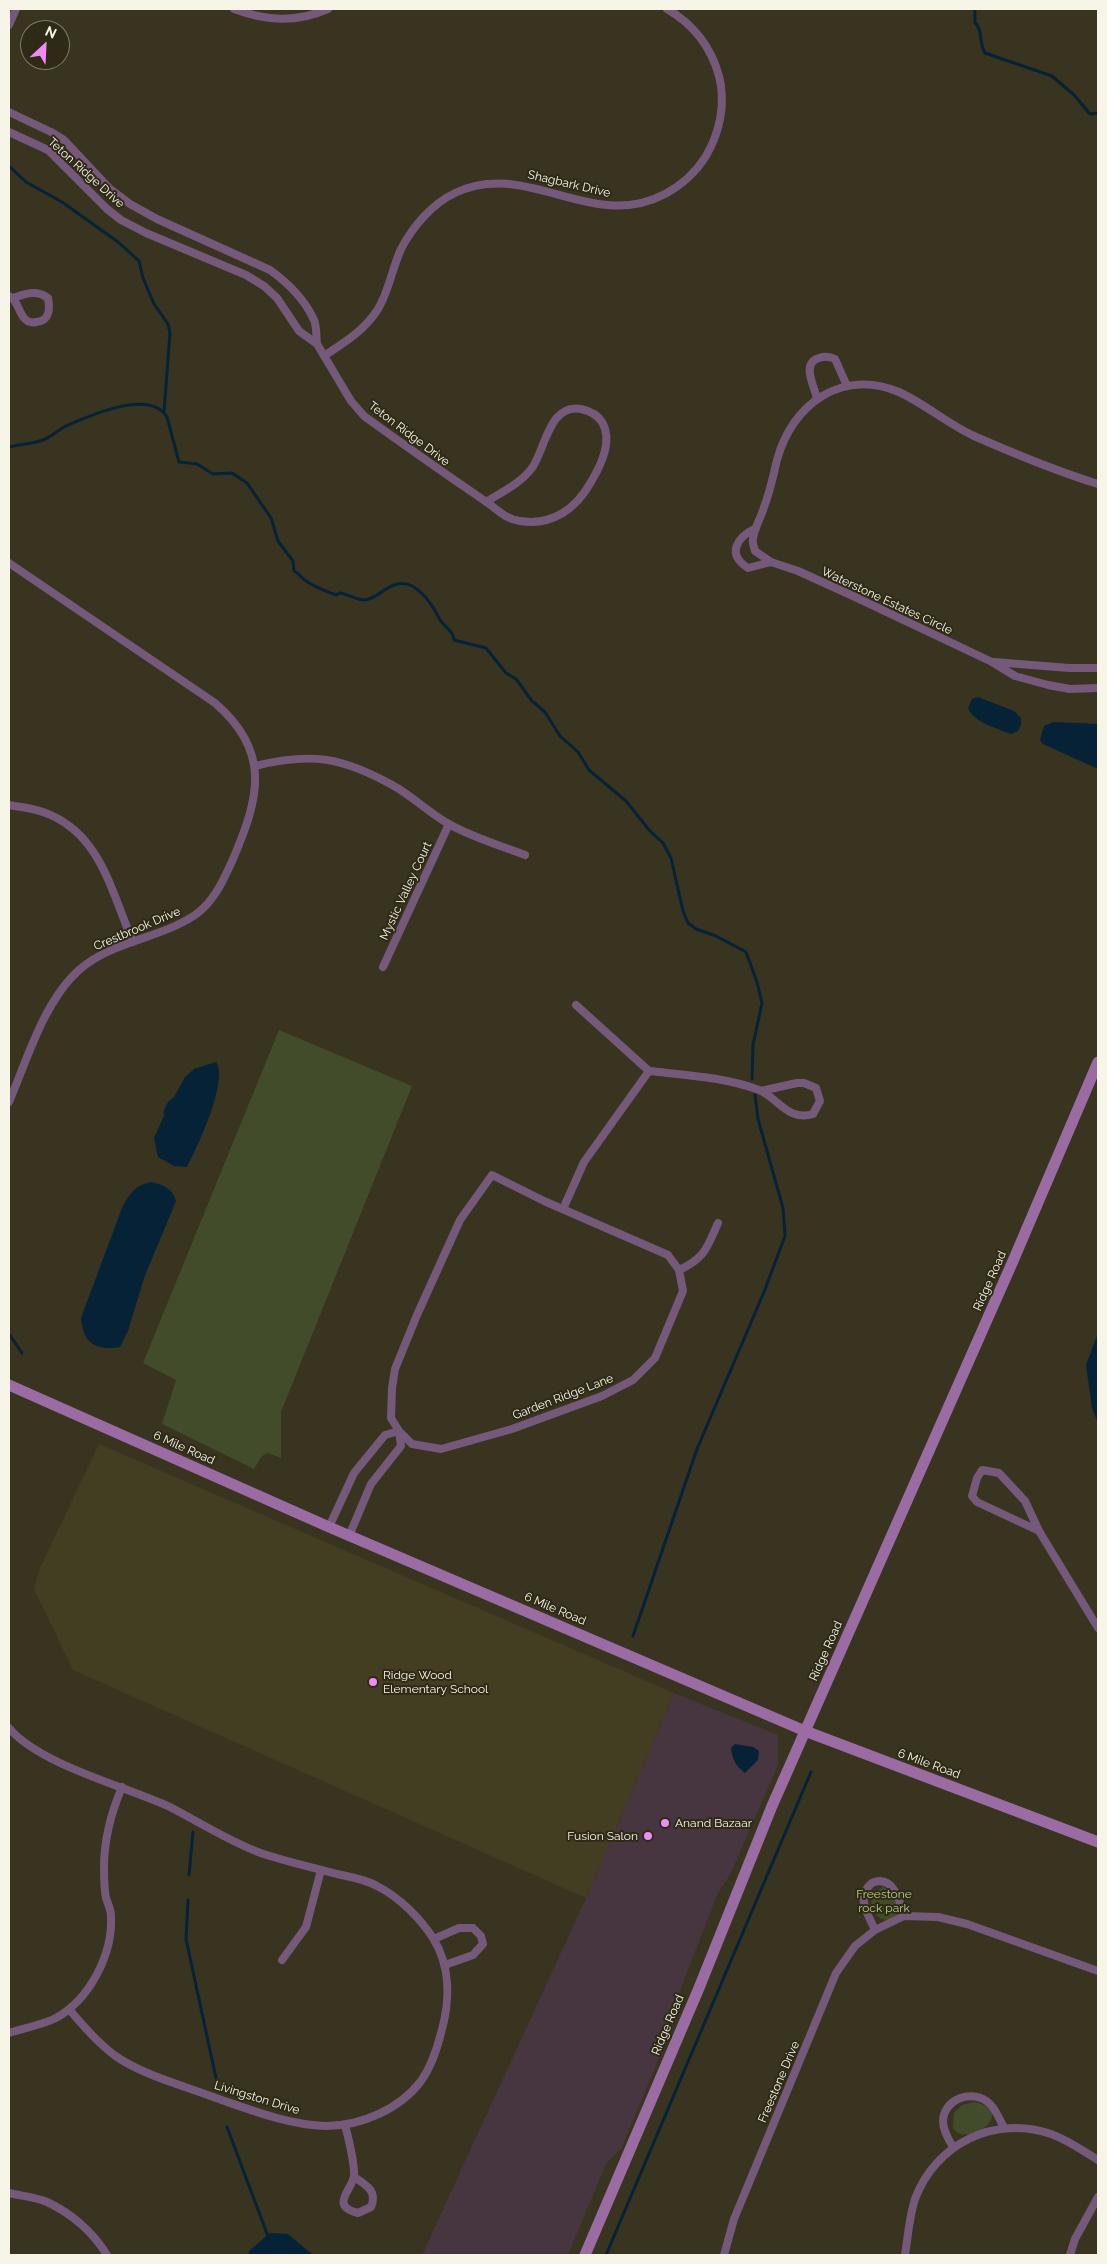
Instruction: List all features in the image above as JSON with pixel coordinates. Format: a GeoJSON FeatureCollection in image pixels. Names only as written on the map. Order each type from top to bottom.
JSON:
{"type":"FeatureCollection","features":[{"type":"Feature","properties":{"kind":"street"},"geometry":{"type":"LineString","coordinates":[[9,25],[16,9]]}},
{"type":"Feature","properties":{"kind":"street"},"geometry":{"type":"LineString","coordinates":[[234,9],[254,16],[283,20],[307,17],[328,9]]}},
{"type":"Feature","properties":{"kind":"street","name":"Shagbark Drive"},"geometry":{"type":"LineString","coordinates":[[324,356],[350,340],[371,318],[386,291],[401,250],[409,236],[430,210],[456,192],[484,184],[509,183],[596,205],[621,206],[647,202],[673,190],[694,172],[711,146],[719,124],[722,109],[720,79],[704,42],[694,30],[667,9]]}},
{"type":"Feature","properties":{"kind":"street","name":"Teton Ridge Drive"},"geometry":{"type":"LineString","coordinates":[[9,112],[64,140],[110,189],[130,204],[157,219],[254,261],[286,281],[297,294],[314,322],[317,344],[351,401],[364,416],[486,502],[498,513],[521,521],[534,522],[548,519],[572,508],[592,481],[608,441],[607,431],[599,417],[590,411],[576,408],[562,414],[553,422],[532,468],[516,484],[486,502]]}},
{"type":"Feature","properties":{"kind":"street","name":"Teton Ridge Drive"},"geometry":{"type":"LineString","coordinates":[[9,132],[48,150],[107,209],[121,220],[146,233],[246,275],[264,286],[277,298],[299,331],[317,344]]}},
{"type":"Feature","properties":{"kind":"street","name":"Teton Ridge Drive"},"geometry":{"type":"LineString","coordinates":[[121,220],[130,204]]}},
{"type":"Feature","properties":{"kind":"street"},"geometry":{"type":"LineString","coordinates":[[246,275],[254,261]]}},
{"type":"Feature","properties":{"kind":"street"},"geometry":{"type":"LineString","coordinates":[[42,293],[48,298],[50,306],[48,316],[38,322],[25,319],[11,297],[42,293]]}},
{"type":"Feature","properties":{"kind":"street"},"geometry":{"type":"LineString","coordinates":[[818,398],[809,373],[810,365],[815,359],[829,356],[835,359],[847,386]]}},
{"type":"Feature","properties":{"kind":"street","name":"Waterstone Estates Circle"},"geometry":{"type":"LineString","coordinates":[[1098,484],[1062,473],[973,435],[897,391],[855,384],[818,398],[801,411],[790,428],[779,454],[769,493],[752,541],[755,550],[771,562],[798,571],[853,596],[992,662],[1015,676],[1048,686],[1070,689],[1098,688]]}},
{"type":"Feature","properties":{"kind":"street","name":"Waterstone Estates Circle"},"geometry":{"type":"LineString","coordinates":[[756,528],[742,535],[738,543],[736,554],[740,564],[748,568],[771,562]]}},
{"type":"Feature","properties":{"kind":"street","name":"Crestbrook Drive"},"geometry":{"type":"LineString","coordinates":[[9,563],[215,702],[237,725],[249,746],[254,766],[256,789],[254,805],[247,826],[223,882],[198,914],[166,931],[133,942],[97,958],[79,970],[60,992],[43,1022],[9,1102]]}},
{"type":"Feature","properties":{"kind":"street","name":"Waterstone Estates Circle"},"geometry":{"type":"LineString","coordinates":[[992,662],[1070,668],[1098,668]]}},
{"type":"Feature","properties":{"kind":"street"},"geometry":{"type":"LineString","coordinates":[[254,766],[301,757],[326,758],[394,786],[449,824],[525,855]]}},
{"type":"Feature","properties":{"kind":"street"},"geometry":{"type":"LineString","coordinates":[[9,806],[44,812],[74,829],[86,841],[96,853],[107,874],[133,942]]}},
{"type":"Feature","properties":{"kind":"street","name":"Mystic Valley Court"},"geometry":{"type":"LineString","coordinates":[[383,967],[449,824]]}},
{"type":"Feature","properties":{"kind":"street"},"geometry":{"type":"LineString","coordinates":[[576,1006],[649,1071],[709,1078],[761,1091],[775,1102],[798,1115],[806,1116],[813,1114],[820,1101],[816,1088],[804,1083],[761,1091]]}},
{"type":"Feature","properties":{"kind":"street","name":"Ridge Road"},"geometry":{"type":"LineString","coordinates":[[585,2255],[699,1988],[772,1806],[1040,1201],[1098,1062]]}},
{"type":"Feature","properties":{"kind":"street"},"geometry":{"type":"LineString","coordinates":[[563,1210],[584,1162],[649,1071]]}},
{"type":"Feature","properties":{"kind":"street"},"geometry":{"type":"LineString","coordinates":[[349,1536],[371,1484],[401,1446],[399,1431],[391,1418],[395,1369],[417,1314],[460,1220],[492,1174],[563,1210],[668,1255],[680,1270],[697,1262],[707,1247],[718,1223]]}},
{"type":"Feature","properties":{"kind":"street","name":"Garden Ridge Lane"},"geometry":{"type":"LineString","coordinates":[[399,1431],[412,1444],[441,1449],[512,1429],[602,1396],[633,1380],[655,1358],[683,1291],[680,1270]]}},
{"type":"Feature","properties":{"kind":"street","name":"6 Mile Road"},"geometry":{"type":"LineString","coordinates":[[9,1385],[349,1536],[805,1732],[1098,1842]]}},
{"type":"Feature","properties":{"kind":"street"},"geometry":{"type":"LineString","coordinates":[[329,1527],[354,1473],[385,1435],[399,1431]]}},
{"type":"Feature","properties":{"kind":"street"},"geometry":{"type":"LineString","coordinates":[[1039,1531],[977,1502],[972,1496],[977,1478],[982,1470],[999,1473],[1026,1500],[1039,1531],[1098,1628]]}},
{"type":"Feature","properties":{"kind":"street","name":"Livingston Drive"},"geometry":{"type":"LineString","coordinates":[[10,1732],[56,1762],[169,1807],[257,1852],[376,1885],[403,1903],[434,1939],[444,1965],[448,1993],[446,2011],[437,2049],[421,2081],[395,2104],[379,2114],[345,2124],[324,2126],[290,2121],[222,2100],[135,2067],[110,2051],[69,2008]]}},
{"type":"Feature","properties":{"kind":"street"},"geometry":{"type":"LineString","coordinates":[[9,2033],[56,2018],[77,2002],[90,1984],[109,1949],[112,1933],[111,1913],[106,1897],[105,1848],[113,1808],[122,1787]]}},
{"type":"Feature","properties":{"kind":"street"},"geometry":{"type":"LineString","coordinates":[[282,1960],[306,1927],[321,1870]]}},
{"type":"Feature","properties":{"kind":"street"},"geometry":{"type":"LineString","coordinates":[[875,1930],[863,1902],[864,1892],[872,1883],[882,1882],[894,1889],[904,1916]]}},
{"type":"Feature","properties":{"kind":"street","name":"Freestone Drive"},"geometry":{"type":"LineString","coordinates":[[724,2255],[734,2219],[836,1973],[855,1946],[875,1930],[904,1916],[938,1917],[967,1924],[1098,1971]]}},
{"type":"Feature","properties":{"kind":"street"},"geometry":{"type":"LineString","coordinates":[[434,1939],[459,1928],[473,1928],[481,1936],[483,1944],[473,1955],[444,1965]]}},
{"type":"Feature","properties":{"kind":"street"},"geometry":{"type":"LineString","coordinates":[[953,2147],[946,2132],[944,2117],[952,2102],[962,2097],[974,2096],[985,2100],[991,2105],[1004,2128]]}},
{"type":"Feature","properties":{"kind":"street"},"geometry":{"type":"LineString","coordinates":[[345,2124],[354,2177],[344,2195],[344,2204],[350,2212],[358,2214],[371,2207],[374,2195],[370,2188],[354,2177]]}},
{"type":"Feature","properties":{"kind":"street"},"geometry":{"type":"LineString","coordinates":[[905,2255],[912,2212],[920,2187],[933,2168],[953,2147],[988,2131],[1004,2128],[1024,2128],[1050,2134],[1098,2160]]}},
{"type":"Feature","properties":{"kind":"street"},"geometry":{"type":"LineString","coordinates":[[9,2193],[46,2201],[68,2215],[86,2229],[106,2255]]}},
{"type":"Feature","properties":{"kind":"street"},"geometry":{"type":"LineString","coordinates":[[1070,2255],[1075,2239],[1098,2197]]}},
{"type":"Feature","properties":{"kind":"shaded area","name":"Ridge Wood Elementary School"},"geometry":{"type":"Polygon","coordinates":[[[99,1444],[674,1693],[586,1898],[73,1670],[34,1589],[40,1568],[99,1444]]]}},
{"type":"Feature","properties":{"kind":"shaded area"},"geometry":{"type":"Polygon","coordinates":[[[674,1693],[778,1735],[778,1765],[730,1875],[718,1893],[669,2018],[664,2046],[622,2147],[606,2164],[568,2255],[422,2255],[586,1898],[674,1693]]]}},
{"type":"Feature","properties":{"kind":"green space"},"geometry":{"type":"Polygon","coordinates":[[[279,1030],[412,1086],[281,1412],[281,1458],[268,1453],[262,1456],[254,1469],[162,1424],[176,1380],[143,1363],[279,1030]]]}},
{"type":"Feature","properties":{"kind":"green space","name":"Freestone rock park"},"geometry":{"type":"Polygon","coordinates":[[[883,1887],[892,1891],[899,1908],[898,1914],[887,1920],[877,1915],[871,1899],[873,1893],[883,1887]]]}},
{"type":"Feature","properties":{"kind":"green space"},"geometry":{"type":"Polygon","coordinates":[[[974,2102],[987,2107],[992,2113],[991,2120],[986,2127],[977,2132],[960,2134],[953,2128],[954,2113],[962,2105],[974,2102]]]}},
{"type":"Feature","properties":{"kind":"water"},"geometry":{"type":"Polygon","coordinates":[[[978,697],[1014,711],[1021,718],[1018,731],[1011,734],[975,718],[968,708],[972,699],[978,697]]]}},
{"type":"Feature","properties":{"kind":"water"},"geometry":{"type":"Polygon","coordinates":[[[1053,722],[1098,724],[1098,769],[1043,744],[1040,740],[1044,726],[1053,722]]]}},
{"type":"Feature","properties":{"kind":"water"},"geometry":{"type":"Polygon","coordinates":[[[216,1062],[219,1071],[215,1098],[198,1145],[187,1167],[174,1166],[158,1157],[154,1138],[164,1116],[164,1110],[185,1077],[194,1069],[216,1062]]]}},
{"type":"Feature","properties":{"kind":"water"},"geometry":{"type":"Polygon","coordinates":[[[152,1182],[167,1188],[176,1201],[144,1278],[128,1331],[120,1347],[104,1348],[97,1346],[84,1334],[81,1318],[122,1208],[134,1190],[141,1185],[152,1182]]]}},
{"type":"Feature","properties":{"kind":"water"},"geometry":{"type":"Polygon","coordinates":[[[1098,1333],[1098,1423],[1092,1408],[1086,1365],[1098,1333]]]}},
{"type":"Feature","properties":{"kind":"water"},"geometry":{"type":"Polygon","coordinates":[[[735,1744],[753,1747],[759,1751],[758,1760],[745,1773],[732,1756],[731,1748],[735,1744]]]}},
{"type":"Feature","properties":{"kind":"water"},"geometry":{"type":"Polygon","coordinates":[[[270,2233],[288,2234],[313,2255],[248,2255],[250,2250],[270,2233]]]}},
{"type":"Feature","properties":{"kind":"waterway"},"geometry":{"type":"LineString","coordinates":[[975,9],[975,22],[978,26],[985,53],[1052,76],[1074,95],[1090,114],[1098,113]]}},
{"type":"Feature","properties":{"kind":"waterway"},"geometry":{"type":"LineString","coordinates":[[9,166],[26,182],[62,202],[118,242],[139,261],[143,278],[154,304],[168,324],[170,333],[164,412]]}},
{"type":"Feature","properties":{"kind":"waterway"},"geometry":{"type":"LineString","coordinates":[[9,447],[43,440],[66,426],[89,416],[119,407],[134,404],[147,405],[159,409],[167,417],[179,462],[197,464],[213,474],[232,473],[247,483],[271,518],[278,541],[293,561],[294,571],[304,580],[336,595],[341,593],[363,600],[372,598],[394,585],[402,584],[416,588],[422,593],[441,621],[452,633],[454,640],[486,648],[506,673],[516,679],[532,701],[545,712],[560,736],[578,752],[589,770],[626,801],[650,831],[663,843],[671,858],[683,911],[688,923],[696,929],[716,936],[746,952],[757,982],[762,1003],[753,1045],[752,1079]]}},
{"type":"Feature","properties":{"kind":"waterway"},"geometry":{"type":"LineString","coordinates":[[633,1636],[697,1449],[764,1292],[785,1236],[783,1208],[758,1119],[755,1095]]}},
{"type":"Feature","properties":{"kind":"waterway"},"geometry":{"type":"LineString","coordinates":[[9,1334],[22,1353]]}},
{"type":"Feature","properties":{"kind":"waterway"},"geometry":{"type":"LineString","coordinates":[[606,2255],[811,1772]]}},
{"type":"Feature","properties":{"kind":"waterway"},"geometry":{"type":"LineString","coordinates":[[189,1875],[193,1832]]}},
{"type":"Feature","properties":{"kind":"waterway"},"geometry":{"type":"LineString","coordinates":[[188,1900],[186,1939],[216,2078]]}},
{"type":"Feature","properties":{"kind":"waterway"},"geometry":{"type":"LineString","coordinates":[[227,2127],[269,2239]]}},
{"type":"Feature","properties":{"kind":"place","name":"Ridge Wood Elementary School"},"geometry":{"type":"Point","coordinates":[373,1682]}},
{"type":"Feature","properties":{"kind":"place","name":"Anand Bazaar"},"geometry":{"type":"Point","coordinates":[665,1823]}},
{"type":"Feature","properties":{"kind":"place","name":"Fusion Salon"},"geometry":{"type":"Point","coordinates":[648,1836]}}]}
